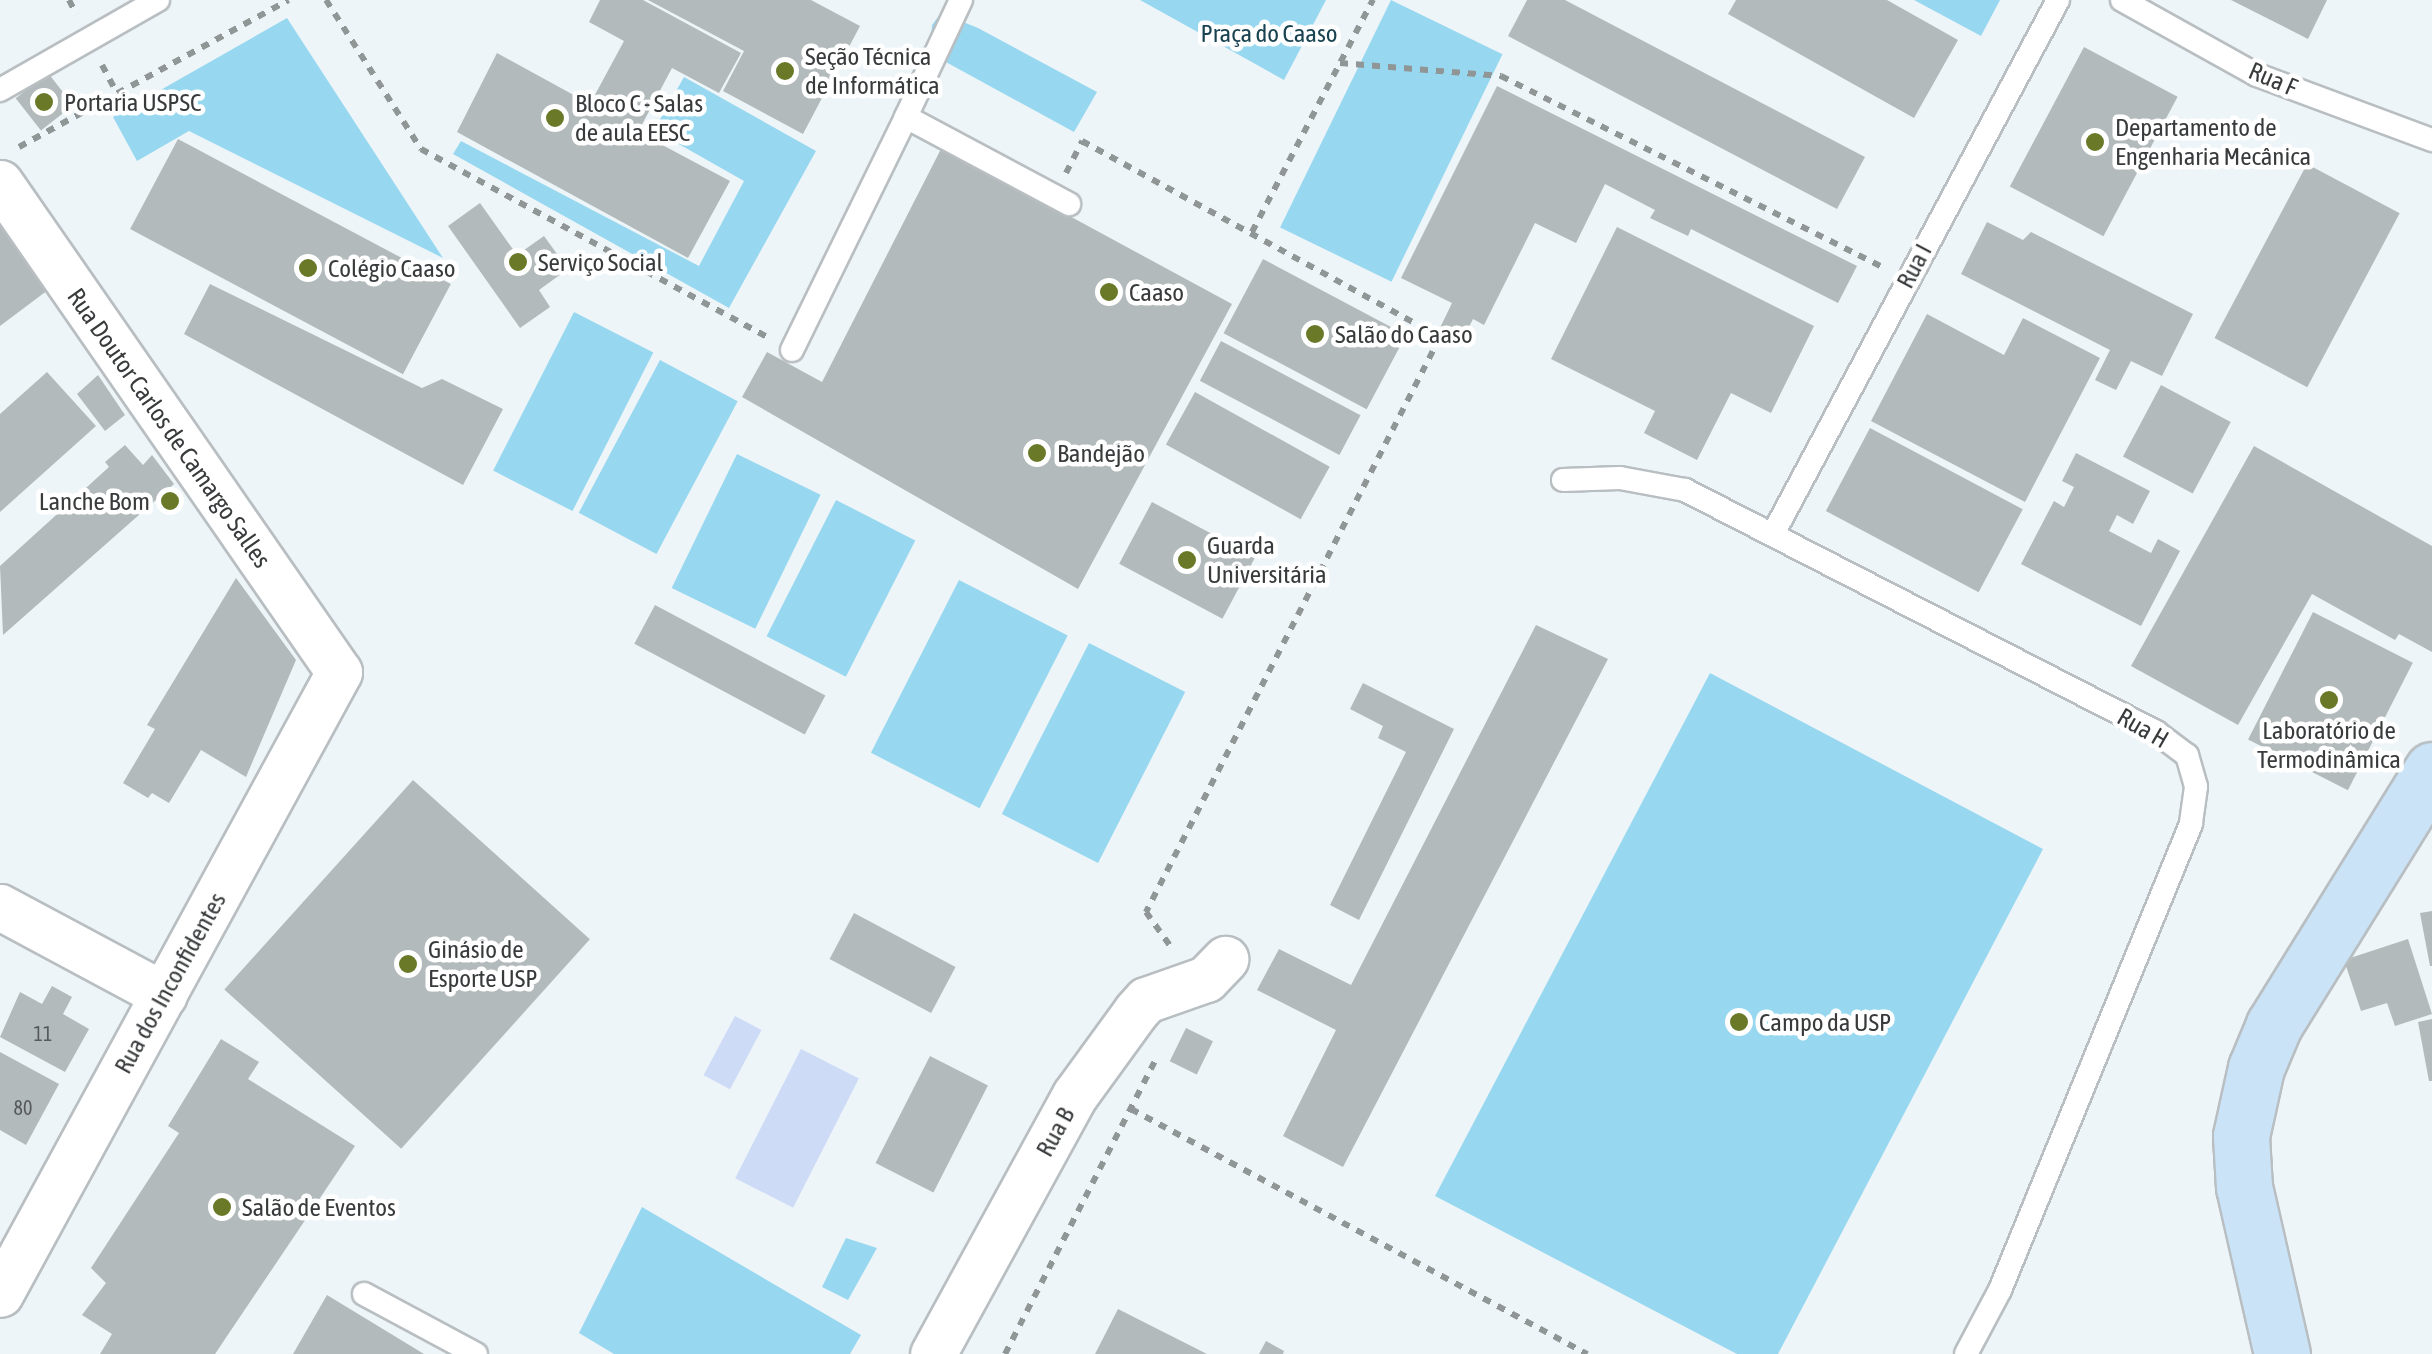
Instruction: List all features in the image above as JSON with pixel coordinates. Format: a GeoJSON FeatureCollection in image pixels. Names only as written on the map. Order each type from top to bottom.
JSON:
{"type":"FeatureCollection","features":[{"type":"Feature","properties":{"kind":"main road"},"geometry":{"type":"LineString","coordinates":[[2282,1354],[2244,1187],[2241,1136],[2256,1068],[2274,1025],[2432,770]]}},
{"type":"Feature","properties":{"kind":"street","name":"Rua Doutor Carlos de Camargo Salles"},"geometry":{"type":"LineString","coordinates":[[5,179],[339,672]]}},
{"type":"Feature","properties":{"kind":"street","name":"Rua dos Inconfidentes"},"geometry":{"type":"LineString","coordinates":[[0,1294],[339,672]]}},
{"type":"Feature","properties":{"kind":"street"},"geometry":{"type":"LineString","coordinates":[[0,907],[164,995]]}},
{"type":"Feature","properties":{"kind":"street","name":"Rua B"},"geometry":{"type":"LineString","coordinates":[[932,1354],[1076,1095],[1146,1000],[1210,970]]}},
{"type":"Feature","properties":{"kind":"lane"},"geometry":{"type":"LineString","coordinates":[[0,90],[158,0]]}},
{"type":"Feature","properties":{"kind":"lane"},"geometry":{"type":"LineString","coordinates":[[792,350],[961,0]]}},
{"type":"Feature","properties":{"kind":"lane","name":"Rua I"},"geometry":{"type":"LineString","coordinates":[[1773,534],[2058,0]]}},
{"type":"Feature","properties":{"kind":"lane","name":"Rua F"},"geometry":{"type":"LineString","coordinates":[[2122,0],[2257,75],[2432,140]]}},
{"type":"Feature","properties":{"kind":"lane"},"geometry":{"type":"LineString","coordinates":[[906,118],[992,155],[1062,200]]}},
{"type":"Feature","properties":{"kind":"lane","name":"Rua H"},"geometry":{"type":"LineString","coordinates":[[1563,480],[1620,478],[1685,490],[2156,732],[2188,755],[2196,786],[2191,824],[2000,1290],[1966,1354]]}},
{"type":"Feature","properties":{"kind":"lane"},"geometry":{"type":"LineString","coordinates":[[364,1294],[476,1354]]}},
{"type":"Feature","properties":{"kind":"path"},"geometry":{"type":"LineString","coordinates":[[5,179],[289,0]]}},
{"type":"Feature","properties":{"kind":"path"},"geometry":{"type":"LineString","coordinates":[[326,0],[421,149],[792,350]]}},
{"type":"Feature","properties":{"kind":"path"},"geometry":{"type":"LineString","coordinates":[[1252,232],[1372,0]]}},
{"type":"Feature","properties":{"kind":"path"},"geometry":{"type":"LineString","coordinates":[[1340,63],[1501,76],[1906,279]]}},
{"type":"Feature","properties":{"kind":"path"},"geometry":{"type":"LineString","coordinates":[[1062,200],[1082,141],[1440,336],[1146,912],[1210,970]]}},
{"type":"Feature","properties":{"kind":"path"},"geometry":{"type":"LineString","coordinates":[[1005,1354],[1163,1045]]}},
{"type":"Feature","properties":{"kind":"path"},"geometry":{"type":"LineString","coordinates":[[1131,1109],[1587,1354]]}},
{"type":"Feature","properties":{"kind":"green space","name":"Praça do Caaso"},"geometry":{"type":"Polygon","coordinates":[[[1140,0],[1326,0],[1284,80],[1140,0]]]}},
{"type":"Feature","properties":{"kind":"green space"},"geometry":{"type":"Polygon","coordinates":[[[1391,0],[1502,54],[1392,282],[1280,227],[1391,0]]]}},
{"type":"Feature","properties":{"kind":"green space"},"geometry":{"type":"Polygon","coordinates":[[[1914,0],[2000,0],[1981,36],[1914,0]]]}},
{"type":"Feature","properties":{"kind":"green space"},"geometry":{"type":"Polygon","coordinates":[[[941,13],[978,28],[1097,92],[1074,132],[944,61],[931,36],[932,25],[941,13]]]}},
{"type":"Feature","properties":{"kind":"green space"},"geometry":{"type":"Polygon","coordinates":[[[287,18],[443,258],[189,131],[137,161],[113,117],[287,18]]]}},
{"type":"Feature","properties":{"kind":"green space"},"geometry":{"type":"Polygon","coordinates":[[[684,77],[816,151],[729,308],[453,154],[461,141],[699,266],[744,181],[654,130],[684,77]]]}},
{"type":"Feature","properties":{"kind":"green space"},"geometry":{"type":"Polygon","coordinates":[[[574,312],[653,352],[572,511],[493,471],[574,312]]]}},
{"type":"Feature","properties":{"kind":"green space"},"geometry":{"type":"Polygon","coordinates":[[[660,360],[738,401],[656,554],[579,513],[660,360]]]}},
{"type":"Feature","properties":{"kind":"green space"},"geometry":{"type":"Polygon","coordinates":[[[737,454],[821,495],[755,629],[672,588],[737,454]]]}},
{"type":"Feature","properties":{"kind":"green space"},"geometry":{"type":"Polygon","coordinates":[[[836,500],[915,540],[846,677],[767,636],[836,500]]]}},
{"type":"Feature","properties":{"kind":"green space"},"geometry":{"type":"Polygon","coordinates":[[[959,580],[1068,635],[980,808],[871,753],[959,580]]]}},
{"type":"Feature","properties":{"kind":"green space"},"geometry":{"type":"Polygon","coordinates":[[[1089,643],[1185,692],[1098,863],[1002,814],[1089,643]]]}},
{"type":"Feature","properties":{"kind":"green space","name":"Campo da USP"},"geometry":{"type":"Polygon","coordinates":[[[1710,673],[2043,849],[1778,1354],[1737,1354],[1435,1196],[1710,673]]]}},
{"type":"Feature","properties":{"kind":"green space"},"geometry":{"type":"Polygon","coordinates":[[[642,1207],[861,1335],[850,1354],[614,1354],[579,1333],[642,1207]]]}},
{"type":"Feature","properties":{"kind":"green space"},"geometry":{"type":"Polygon","coordinates":[[[846,1238],[877,1248],[848,1300],[822,1287],[846,1238]]]}},
{"type":"Feature","properties":{"kind":"shaded area"},"geometry":{"type":"Polygon","coordinates":[[[735,1016],[761,1030],[730,1089],[704,1075],[735,1016]]]}},
{"type":"Feature","properties":{"kind":"shaded area"},"geometry":{"type":"Polygon","coordinates":[[[801,1049],[859,1079],[793,1208],[735,1178],[801,1049]]]}},
{"type":"Feature","properties":{"kind":"building","name":"Bloco C - Salas de aula EESC"},"geometry":{"type":"Polygon","coordinates":[[[600,0],[643,0],[741,53],[719,93],[672,68],[638,132],[730,181],[688,258],[457,132],[497,53],[590,104],[624,41],[589,22],[600,0]]]}},
{"type":"Feature","properties":{"kind":"building","name":"Seção Técnica de Informática"},"geometry":{"type":"Polygon","coordinates":[[[648,0],[811,0],[860,26],[803,134],[723,91],[744,51],[648,0]]]}},
{"type":"Feature","properties":{"kind":"building"},"geometry":{"type":"Polygon","coordinates":[[[1527,0],[1565,0],[1865,157],[1837,209],[1508,36],[1527,0]]]}},
{"type":"Feature","properties":{"kind":"building"},"geometry":{"type":"Polygon","coordinates":[[[1736,0],[1887,0],[1958,40],[1914,118],[1728,14],[1736,0]]]}},
{"type":"Feature","properties":{"kind":"building"},"geometry":{"type":"Polygon","coordinates":[[[2231,0],[2327,0],[2308,39],[2231,0]]]}},
{"type":"Feature","properties":{"kind":"building","name":"Departamento de Engenharia Mecânica"},"geometry":{"type":"Polygon","coordinates":[[[2084,47],[2178,97],[2103,236],[2010,187],[2084,47]]]}},
{"type":"Feature","properties":{"kind":"building","name":"Portaria USPSC"},"geometry":{"type":"Polygon","coordinates":[[[48,73],[73,105],[41,131],[16,98],[48,73]]]}},
{"type":"Feature","properties":{"kind":"building"},"geometry":{"type":"Polygon","coordinates":[[[1497,86],[1857,266],[1838,303],[1691,229],[1688,236],[1650,218],[1655,210],[1605,184],[1576,243],[1535,223],[1484,325],[1473,319],[1462,341],[1439,330],[1452,303],[1401,278],[1497,86]]]}},
{"type":"Feature","properties":{"kind":"building"},"geometry":{"type":"Polygon","coordinates":[[[178,139],[451,284],[403,374],[130,229],[178,139]]]}},
{"type":"Feature","properties":{"kind":"building"},"geometry":{"type":"Polygon","coordinates":[[[942,147],[1232,304],[1078,589],[742,397],[767,352],[822,382],[942,147]]]}},
{"type":"Feature","properties":{"kind":"building"},"geometry":{"type":"Polygon","coordinates":[[[2307,164],[2400,213],[2307,387],[2215,338],[2307,164]]]}},
{"type":"Feature","properties":{"kind":"building","name":"Serviço Social"},"geometry":{"type":"Polygon","coordinates":[[[480,203],[517,255],[544,236],[568,269],[539,290],[550,307],[520,328],[448,226],[480,203]]]}},
{"type":"Feature","properties":{"kind":"building"},"geometry":{"type":"Polygon","coordinates":[[[0,219],[56,284],[0,326],[0,219]]]}},
{"type":"Feature","properties":{"kind":"building"},"geometry":{"type":"Polygon","coordinates":[[[1987,222],[2023,240],[2031,232],[2193,314],[2162,376],[2131,361],[2116,390],[2095,380],[2110,350],[1961,274],[1987,222]]]}},
{"type":"Feature","properties":{"kind":"building"},"geometry":{"type":"Polygon","coordinates":[[[1617,227],[1814,326],[1771,413],[1731,393],[1697,460],[1644,433],[1655,411],[1551,359],[1617,227]]]}},
{"type":"Feature","properties":{"kind":"building","name":"Salão do Caaso"},"geometry":{"type":"Polygon","coordinates":[[[1263,259],[1406,335],[1367,409],[1224,333],[1263,259]]]}},
{"type":"Feature","properties":{"kind":"building"},"geometry":{"type":"Polygon","coordinates":[[[210,284],[422,388],[442,379],[503,409],[463,485],[184,334],[210,284]]]}},
{"type":"Feature","properties":{"kind":"building"},"geometry":{"type":"Polygon","coordinates":[[[1927,314],[2004,355],[2023,318],[2100,358],[2025,502],[1871,421],[1927,314]]]}},
{"type":"Feature","properties":{"kind":"building"},"geometry":{"type":"Polygon","coordinates":[[[1221,341],[1361,415],[1339,455],[1200,381],[1221,341]]]}},
{"type":"Feature","properties":{"kind":"building"},"geometry":{"type":"Polygon","coordinates":[[[47,372],[96,426],[0,512],[0,414],[47,372]]]}},
{"type":"Feature","properties":{"kind":"building"},"geometry":{"type":"Polygon","coordinates":[[[98,375],[125,415],[105,431],[77,394],[98,375]]]}},
{"type":"Feature","properties":{"kind":"building"},"geometry":{"type":"Polygon","coordinates":[[[2161,385],[2231,422],[2193,494],[2123,457],[2161,385]]]}},
{"type":"Feature","properties":{"kind":"building"},"geometry":{"type":"Polygon","coordinates":[[[1195,392],[1330,467],[1301,519],[1166,444],[1195,392]]]}},
{"type":"Feature","properties":{"kind":"building"},"geometry":{"type":"Polygon","coordinates":[[[1870,428],[2023,509],[1979,592],[1826,511],[1870,428]]]}},
{"type":"Feature","properties":{"kind":"building"},"geometry":{"type":"Polygon","coordinates":[[[125,445],[143,465],[152,455],[174,484],[3,635],[0,566],[109,467],[105,462],[125,445]]]}},
{"type":"Feature","properties":{"kind":"building"},"geometry":{"type":"Polygon","coordinates":[[[2254,446],[2432,546],[2432,652],[2399,634],[2395,640],[2312,594],[2238,725],[2131,666],[2254,446]]]}},
{"type":"Feature","properties":{"kind":"building"},"geometry":{"type":"Polygon","coordinates":[[[2076,453],[2150,491],[2133,524],[2117,515],[2109,531],[2151,553],[2158,539],[2180,551],[2141,626],[2021,564],[2054,501],[2064,507],[2074,487],[2062,481],[2076,453]]]}},
{"type":"Feature","properties":{"kind":"building","name":"Guarda Universitária"},"geometry":{"type":"Polygon","coordinates":[[[1152,502],[1255,557],[1222,619],[1119,564],[1152,502]]]}},
{"type":"Feature","properties":{"kind":"building"},"geometry":{"type":"Polygon","coordinates":[[[236,578],[296,660],[246,777],[201,750],[169,803],[152,793],[148,798],[123,783],[155,729],[147,725],[236,578]]]}},
{"type":"Feature","properties":{"kind":"building"},"geometry":{"type":"Polygon","coordinates":[[[655,605],[825,696],[805,734],[634,644],[655,605]]]}},
{"type":"Feature","properties":{"kind":"building","name":"Laboratório de Termodinâmica"},"geometry":{"type":"Polygon","coordinates":[[[2313,612],[2413,663],[2348,790],[2248,739],[2313,612]]]}},
{"type":"Feature","properties":{"kind":"building"},"geometry":{"type":"Polygon","coordinates":[[[1536,625],[1608,659],[1343,1167],[1283,1136],[1336,1030],[1257,990],[1279,949],[1351,985],[1536,625]]]}},
{"type":"Feature","properties":{"kind":"building"},"geometry":{"type":"Polygon","coordinates":[[[1363,683],[1454,729],[1359,920],[1330,905],[1406,752],[1378,738],[1383,726],[1350,709],[1363,683]]]}},
{"type":"Feature","properties":{"kind":"building","name":"Ginásio de Esporte USP"},"geometry":{"type":"Polygon","coordinates":[[[413,780],[590,939],[401,1149],[224,990],[413,780]]]}},
{"type":"Feature","properties":{"kind":"building"},"geometry":{"type":"Polygon","coordinates":[[[2432,911],[2432,966],[2430,966],[2420,913],[2432,911]]]}},
{"type":"Feature","properties":{"kind":"building"},"geometry":{"type":"Polygon","coordinates":[[[854,913],[956,967],[931,1013],[830,959],[854,913]]]}},
{"type":"Feature","properties":{"kind":"building"},"geometry":{"type":"Polygon","coordinates":[[[2408,939],[2432,1014],[2395,1026],[2387,1003],[2361,1011],[2344,960],[2408,939]]]}},
{"type":"Feature","properties":{"kind":"building"},"geometry":{"type":"Polygon","coordinates":[[[52,986],[72,997],[63,1014],[89,1029],[65,1072],[0,1037],[20,992],[42,1004],[52,986]]]}},
{"type":"Feature","properties":{"kind":"building"},"geometry":{"type":"Polygon","coordinates":[[[2432,1019],[2432,1081],[2429,1081],[2418,1022],[2432,1019]]]}},
{"type":"Feature","properties":{"kind":"building"},"geometry":{"type":"Polygon","coordinates":[[[1186,1028],[1213,1041],[1197,1074],[1170,1061],[1186,1028]]]}},
{"type":"Feature","properties":{"kind":"building","name":"Salão de Eventos"},"geometry":{"type":"Polygon","coordinates":[[[221,1039],[259,1062],[248,1079],[355,1146],[215,1354],[100,1354],[112,1334],[82,1315],[106,1283],[91,1268],[179,1133],[168,1126],[221,1039]]]}},
{"type":"Feature","properties":{"kind":"building"},"geometry":{"type":"Polygon","coordinates":[[[0,1052],[59,1084],[26,1145],[0,1130],[0,1052]]]}},
{"type":"Feature","properties":{"kind":"building"},"geometry":{"type":"Polygon","coordinates":[[[930,1056],[988,1086],[933,1192],[876,1163],[930,1056]]]}},
{"type":"Feature","properties":{"kind":"building"},"geometry":{"type":"Polygon","coordinates":[[[327,1295],[424,1354],[293,1354],[327,1295]]]}},
{"type":"Feature","properties":{"kind":"building"},"geometry":{"type":"Polygon","coordinates":[[[1118,1309],[1207,1354],[1095,1354],[1118,1309]]]}},
{"type":"Feature","properties":{"kind":"building"},"geometry":{"type":"Polygon","coordinates":[[[1266,1341],[1284,1351],[1283,1354],[1259,1354],[1266,1341]]]}},
{"type":"Feature","properties":{"kind":"place","name":"Seção Técnica de Informática"},"geometry":{"type":"Point","coordinates":[785,71]}},
{"type":"Feature","properties":{"kind":"place","name":"Portaria USPSC"},"geometry":{"type":"Point","coordinates":[44,102]}},
{"type":"Feature","properties":{"kind":"place","name":"Bloco C - Salas de aula EESC"},"geometry":{"type":"Point","coordinates":[555,118]}},
{"type":"Feature","properties":{"kind":"place","name":"Departamento de Engenharia Mecânica"},"geometry":{"type":"Point","coordinates":[2095,142]}},
{"type":"Feature","properties":{"kind":"place","name":"Serviço Social"},"geometry":{"type":"Point","coordinates":[518,262]}},
{"type":"Feature","properties":{"kind":"place","name":"Colégio Caaso"},"geometry":{"type":"Point","coordinates":[308,268]}},
{"type":"Feature","properties":{"kind":"place","name":"Caaso"},"geometry":{"type":"Point","coordinates":[1109,292]}},
{"type":"Feature","properties":{"kind":"place","name":"Salão do Caaso"},"geometry":{"type":"Point","coordinates":[1315,334]}},
{"type":"Feature","properties":{"kind":"place","name":"Bandejão"},"geometry":{"type":"Point","coordinates":[1037,453]}},
{"type":"Feature","properties":{"kind":"place","name":"Lanche Bom"},"geometry":{"type":"Point","coordinates":[170,501]}},
{"type":"Feature","properties":{"kind":"place","name":"Guarda Universitária"},"geometry":{"type":"Point","coordinates":[1187,560]}},
{"type":"Feature","properties":{"kind":"place","name":"Laboratório de Termodinâmica"},"geometry":{"type":"Point","coordinates":[2329,700]}},
{"type":"Feature","properties":{"kind":"place","name":"Ginásio de Esporte USP"},"geometry":{"type":"Point","coordinates":[408,964]}},
{"type":"Feature","properties":{"kind":"place","name":"Campo da USP"},"geometry":{"type":"Point","coordinates":[1739,1022]}},
{"type":"Feature","properties":{"kind":"place","name":"Salão de Eventos"},"geometry":{"type":"Point","coordinates":[222,1207]}}]}
